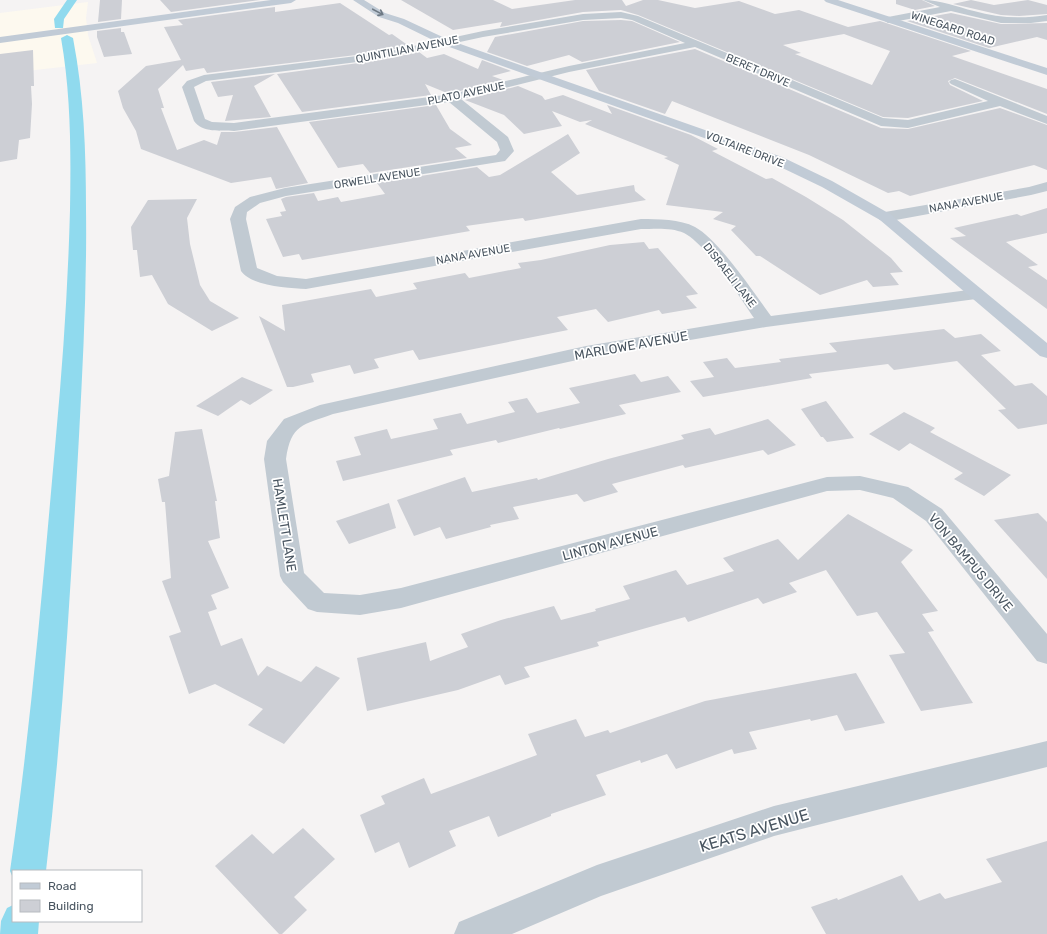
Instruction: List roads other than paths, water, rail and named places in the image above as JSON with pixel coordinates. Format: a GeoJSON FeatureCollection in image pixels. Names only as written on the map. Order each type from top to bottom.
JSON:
{"type":"FeatureCollection","features":[{"type":"Feature","properties":{"kind":"street"},"geometry":{"type":"LineString","coordinates":[[0,40],[291,0]]}},
{"type":"Feature","properties":{"kind":"street","name":"VOLTAIRE DRIVE"},"geometry":{"type":"LineString","coordinates":[[358,0],[382,15],[401,21],[445,42],[777,160],[828,184],[885,217],[1047,352]]}},
{"type":"Feature","properties":{"kind":"street","name":"VOLTAIRE DRIVE"},"geometry":{"type":"LineString","coordinates":[[376,0],[396,12],[401,21]]}},
{"type":"Feature","properties":{"kind":"street","name":"WINEGARD ROAD"},"geometry":{"type":"LineString","coordinates":[[829,0],[1047,72]]}},
{"type":"Feature","properties":{"kind":"street"},"geometry":{"type":"LineString","coordinates":[[928,0],[994,19],[1017,22],[1047,18]]}},
{"type":"Feature","properties":{"kind":"street"},"geometry":{"type":"LineString","coordinates":[[888,20],[953,8]]}},
{"type":"Feature","properties":{"kind":"street","name":"QUINTILIAN AVENUE"},"geometry":{"type":"LineString","coordinates":[[204,78],[381,56],[483,34],[609,14]]}},
{"type":"Feature","properties":{"kind":"street","name":"BERET DRIVE"},"geometry":{"type":"LineString","coordinates":[[609,14],[621,14],[635,18],[882,122],[908,124],[1000,102]]}},
{"type":"Feature","properties":{"kind":"street","name":"PLATO AVENUE"},"geometry":{"type":"LineString","coordinates":[[204,78],[191,83],[188,87],[200,122],[210,126],[234,127],[452,98],[495,88],[538,75],[695,44]]}},
{"type":"Feature","properties":{"kind":"street"},"geometry":{"type":"LineString","coordinates":[[955,82],[970,90],[1047,120]]}},
{"type":"Feature","properties":{"kind":"street","name":"ORWELL AVENUE"},"geometry":{"type":"LineString","coordinates":[[255,200],[285,192],[500,158],[507,151],[503,140],[452,98]]}},
{"type":"Feature","properties":{"kind":"street","name":"NANA AVENUE"},"geometry":{"type":"LineString","coordinates":[[885,217],[1031,191],[1047,186]]}},
{"type":"Feature","properties":{"kind":"street","name":"NANA AVENUE"},"geometry":{"type":"LineString","coordinates":[[255,200],[240,210],[238,219],[249,272],[265,280],[278,283],[306,284],[640,224],[668,224]]}},
{"type":"Feature","properties":{"kind":"street","name":"DISRAELI LANE"},"geometry":{"type":"LineString","coordinates":[[668,224],[691,230],[706,243],[766,322]]}},
{"type":"Feature","properties":{"kind":"street","name":"MARLOWE AVENUE"},"geometry":{"type":"LineString","coordinates":[[291,423],[327,409],[586,352],[766,322],[976,294]]}},
{"type":"Feature","properties":{"kind":"street","name":"HAMLETT LANE"},"geometry":{"type":"LineString","coordinates":[[291,423],[278,441],[275,459],[292,576],[316,602],[360,605]]}},
{"type":"Feature","properties":{"kind":"street","name":"LINTON AVENUE"},"geometry":{"type":"LineString","coordinates":[[360,605],[401,598],[827,484],[860,483]]}},
{"type":"Feature","properties":{"kind":"street","name":"VON BAMPUS DRIVE"},"geometry":{"type":"LineString","coordinates":[[860,483],[900,492],[934,515],[1047,653]]}},
{"type":"Feature","properties":{"kind":"street","name":"KEATS AVENUE"},"geometry":{"type":"LineString","coordinates":[[471,934],[597,881],[774,822],[1047,754]]}},
{"type":"Feature","properties":{"kind":"waterway"},"geometry":{"type":"LineString","coordinates":[[59,26],[59,19],[72,0]]}},
{"type":"Feature","properties":{"kind":"waterway"},"geometry":{"type":"LineString","coordinates":[[28,870],[41,764],[51,658],[75,321],[78,228],[77,137],[75,97],[71,58],[67,38]]}},
{"type":"Feature","properties":{"kind":"waterway"},"geometry":{"type":"LineString","coordinates":[[19,934],[20,922]]}}]}
